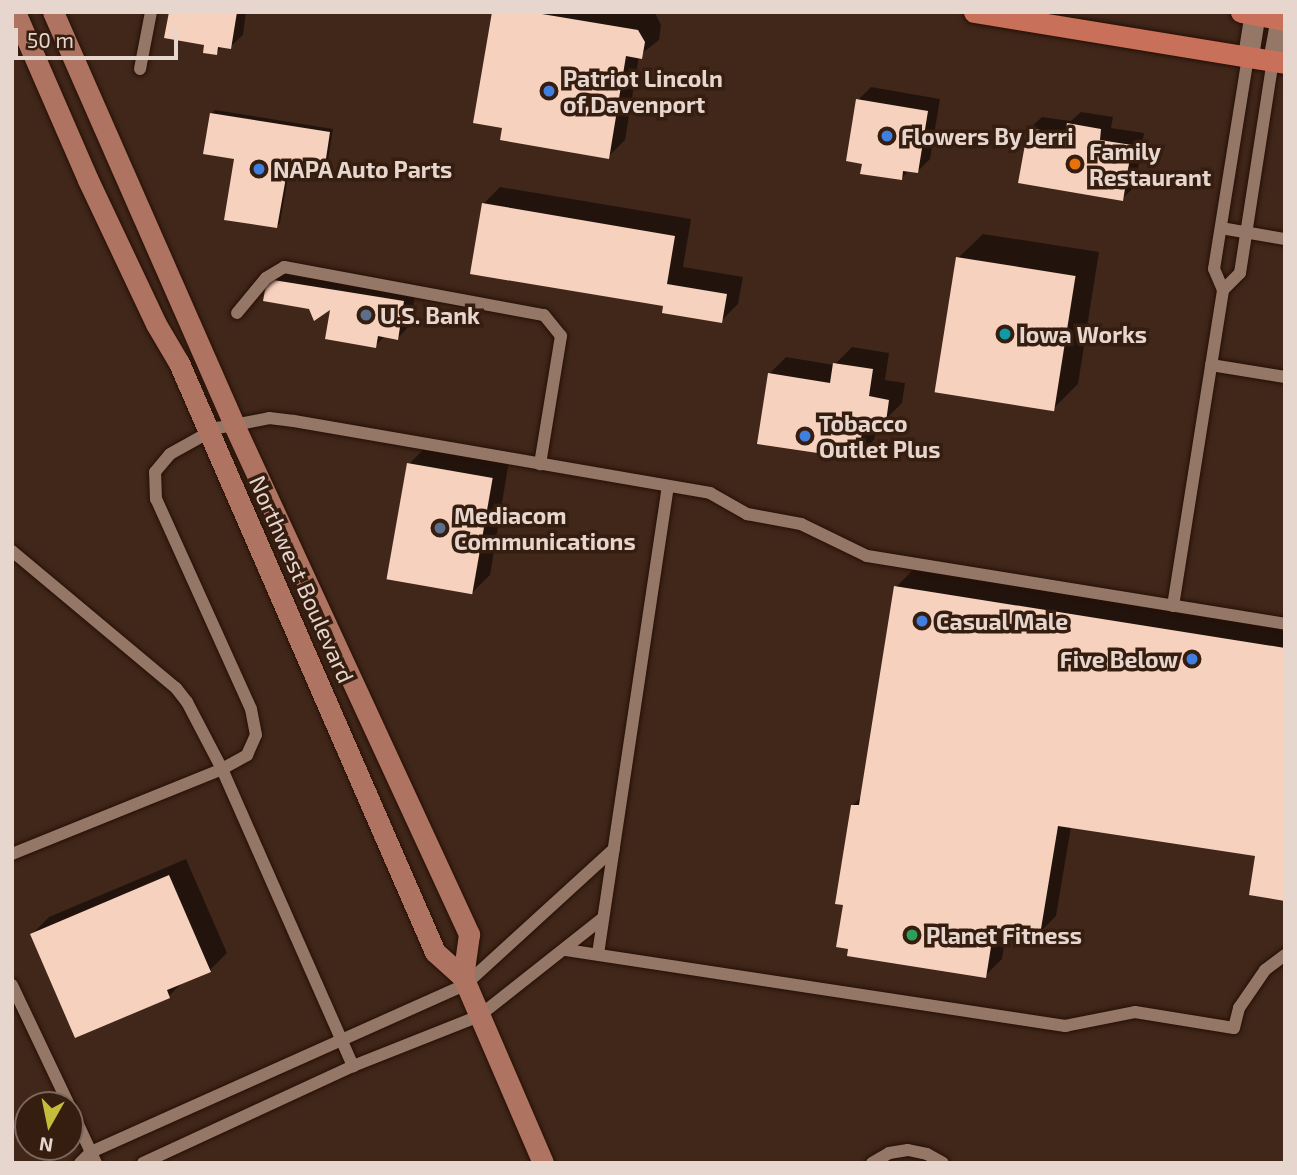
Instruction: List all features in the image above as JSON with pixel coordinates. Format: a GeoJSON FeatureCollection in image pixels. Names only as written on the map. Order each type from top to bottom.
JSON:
{"type":"FeatureCollection","features":[{"type":"Feature","properties":{"kind":"main road","name":"Northwest Boulevard"},"geometry":{"type":"LineString","coordinates":[[15,12],[88,180],[209,432],[435,952],[465,981],[543,1163]]}},
{"type":"Feature","properties":{"kind":"main road"},"geometry":{"type":"LineString","coordinates":[[974,12],[1279,62]]}},
{"type":"Feature","properties":{"kind":"main road"},"geometry":{"type":"LineString","coordinates":[[1250,13],[1282,17]]}},
{"type":"Feature","properties":{"kind":"main road"},"geometry":{"type":"LineString","coordinates":[[57,18],[234,425],[468,934],[465,981]]}},
{"type":"Feature","properties":{"kind":"street"},"geometry":{"type":"LineString","coordinates":[[1248,56],[1250,13]]}},
{"type":"Feature","properties":{"kind":"street"},"geometry":{"type":"LineString","coordinates":[[1279,62],[1282,17]]}},
{"type":"Feature","properties":{"kind":"lane"},"geometry":{"type":"LineString","coordinates":[[140,69],[151,12]]}},
{"type":"Feature","properties":{"kind":"lane"},"geometry":{"type":"LineString","coordinates":[[1173,606],[1223,290],[1214,269],[1248,56]]}},
{"type":"Feature","properties":{"kind":"lane"},"geometry":{"type":"LineString","coordinates":[[1223,290],[1240,273],[1279,62]]}},
{"type":"Feature","properties":{"kind":"lane"},"geometry":{"type":"LineString","coordinates":[[1221,228],[1285,239]]}},
{"type":"Feature","properties":{"kind":"lane"},"geometry":{"type":"LineString","coordinates":[[237,313],[266,278],[284,267],[544,315],[561,336],[540,464]]}},
{"type":"Feature","properties":{"kind":"lane"},"geometry":{"type":"LineString","coordinates":[[1211,365],[1285,377]]}},
{"type":"Feature","properties":{"kind":"lane"},"geometry":{"type":"LineString","coordinates":[[12,854],[222,769],[247,755],[256,735],[251,709],[156,499],[155,472],[170,454],[209,432],[269,418],[710,494],[747,514],[801,524],[867,556],[1285,624]]}},
{"type":"Feature","properties":{"kind":"lane"},"geometry":{"type":"LineString","coordinates":[[598,954],[668,487]]}},
{"type":"Feature","properties":{"kind":"lane"},"geometry":{"type":"LineString","coordinates":[[12,551],[176,688],[199,720],[353,1066]]}},
{"type":"Feature","properties":{"kind":"lane"},"geometry":{"type":"LineString","coordinates":[[80,1163],[465,981],[614,849]]}},
{"type":"Feature","properties":{"kind":"lane"},"geometry":{"type":"LineString","coordinates":[[143,1163],[353,1066],[479,1016],[566,950],[603,918]]}},
{"type":"Feature","properties":{"kind":"lane"},"geometry":{"type":"LineString","coordinates":[[566,950],[1065,1026],[1136,1012],[1234,1028],[1239,1008],[1265,970],[1285,954]]}},
{"type":"Feature","properties":{"kind":"lane"},"geometry":{"type":"LineString","coordinates":[[12,985],[63,1091]]}},
{"type":"Feature","properties":{"kind":"lane"},"geometry":{"type":"LineString","coordinates":[[84,1136],[94,1157]]}},
{"type":"Feature","properties":{"kind":"lane"},"geometry":{"type":"LineString","coordinates":[[872,1163],[889,1153],[908,1150],[927,1153],[943,1163]]}},
{"type":"Feature","properties":{"kind":"building"},"geometry":{"type":"Polygon","coordinates":[[[169,12],[237,12],[231,49],[218,47],[217,55],[203,53],[204,45],[164,38],[169,12]]]}},
{"type":"Feature","properties":{"kind":"building","name":"Patriot Lincoln of Davenport"},"geometry":{"type":"Polygon","coordinates":[[[492,12],[530,12],[638,30],[645,42],[642,59],[626,56],[609,159],[500,140],[502,128],[473,123],[492,12]]]}},
{"type":"Feature","properties":{"kind":"building","name":"Flowers By Jerri"},"geometry":{"type":"Polygon","coordinates":[[[856,99],[928,111],[918,173],[903,171],[902,180],[860,174],[862,164],[846,161],[856,99]]]}},
{"type":"Feature","properties":{"kind":"building","name":"NAPA Auto Parts"},"geometry":{"type":"Polygon","coordinates":[[[210,113],[330,132],[324,172],[288,166],[277,228],[224,220],[234,159],[203,154],[210,113]]]}},
{"type":"Feature","properties":{"kind":"building","name":"Family Restaurant"},"geometry":{"type":"Polygon","coordinates":[[[1067,123],[1101,129],[1100,140],[1132,145],[1123,201],[1018,183],[1028,128],[1065,134],[1067,123]]]}},
{"type":"Feature","properties":{"kind":"building"},"geometry":{"type":"Polygon","coordinates":[[[482,203],[675,236],[667,284],[727,294],[722,323],[662,313],[663,306],[470,274],[482,203]]]}},
{"type":"Feature","properties":{"kind":"building","name":"Iowa Works"},"geometry":{"type":"Polygon","coordinates":[[[956,257],[1076,276],[1054,411],[935,392],[956,257]]]}},
{"type":"Feature","properties":{"kind":"building","name":"U.S. Bank"},"geometry":{"type":"Polygon","coordinates":[[[267,279],[404,301],[398,340],[378,336],[376,348],[325,339],[330,310],[314,321],[309,309],[263,301],[267,279]]]}},
{"type":"Feature","properties":{"kind":"building"},"geometry":{"type":"Polygon","coordinates":[[[833,363],[873,369],[869,396],[889,400],[886,422],[864,419],[858,459],[757,444],[768,373],[830,383],[833,363]]]}},
{"type":"Feature","properties":{"kind":"building","name":"Mediacom Communications"},"geometry":{"type":"Polygon","coordinates":[[[407,463],[493,478],[472,594],[387,579],[407,463]]]}},
{"type":"Feature","properties":{"kind":"building"},"geometry":{"type":"Polygon","coordinates":[[[894,586],[1285,648],[1285,901],[1249,895],[1255,856],[1058,826],[1040,935],[994,928],[986,978],[847,956],[848,949],[836,947],[843,905],[835,904],[851,805],[859,805],[894,586]]]}},
{"type":"Feature","properties":{"kind":"building"},"geometry":{"type":"Polygon","coordinates":[[[169,875],[211,972],[167,990],[170,998],[75,1038],[30,934],[169,875]]]}},
{"type":"Feature","properties":{"kind":"place","name":"Patriot Lincoln of Davenport"},"geometry":{"type":"Point","coordinates":[549,91]}},
{"type":"Feature","properties":{"kind":"place","name":"Flowers By Jerri"},"geometry":{"type":"Point","coordinates":[887,136]}},
{"type":"Feature","properties":{"kind":"place","name":"Family Restaurant"},"geometry":{"type":"Point","coordinates":[1075,164]}},
{"type":"Feature","properties":{"kind":"place","name":"NAPA Auto Parts"},"geometry":{"type":"Point","coordinates":[259,169]}},
{"type":"Feature","properties":{"kind":"place","name":"U.S. Bank"},"geometry":{"type":"Point","coordinates":[366,315]}},
{"type":"Feature","properties":{"kind":"place","name":"Iowa Works"},"geometry":{"type":"Point","coordinates":[1005,334]}},
{"type":"Feature","properties":{"kind":"place","name":"Tobacco Outlet Plus"},"geometry":{"type":"Point","coordinates":[805,436]}},
{"type":"Feature","properties":{"kind":"place","name":"Mediacom Communications"},"geometry":{"type":"Point","coordinates":[440,528]}},
{"type":"Feature","properties":{"kind":"place","name":"Casual Male"},"geometry":{"type":"Point","coordinates":[922,621]}},
{"type":"Feature","properties":{"kind":"place","name":"Five Below"},"geometry":{"type":"Point","coordinates":[1192,659]}},
{"type":"Feature","properties":{"kind":"place","name":"Planet Fitness"},"geometry":{"type":"Point","coordinates":[912,935]}}]}
